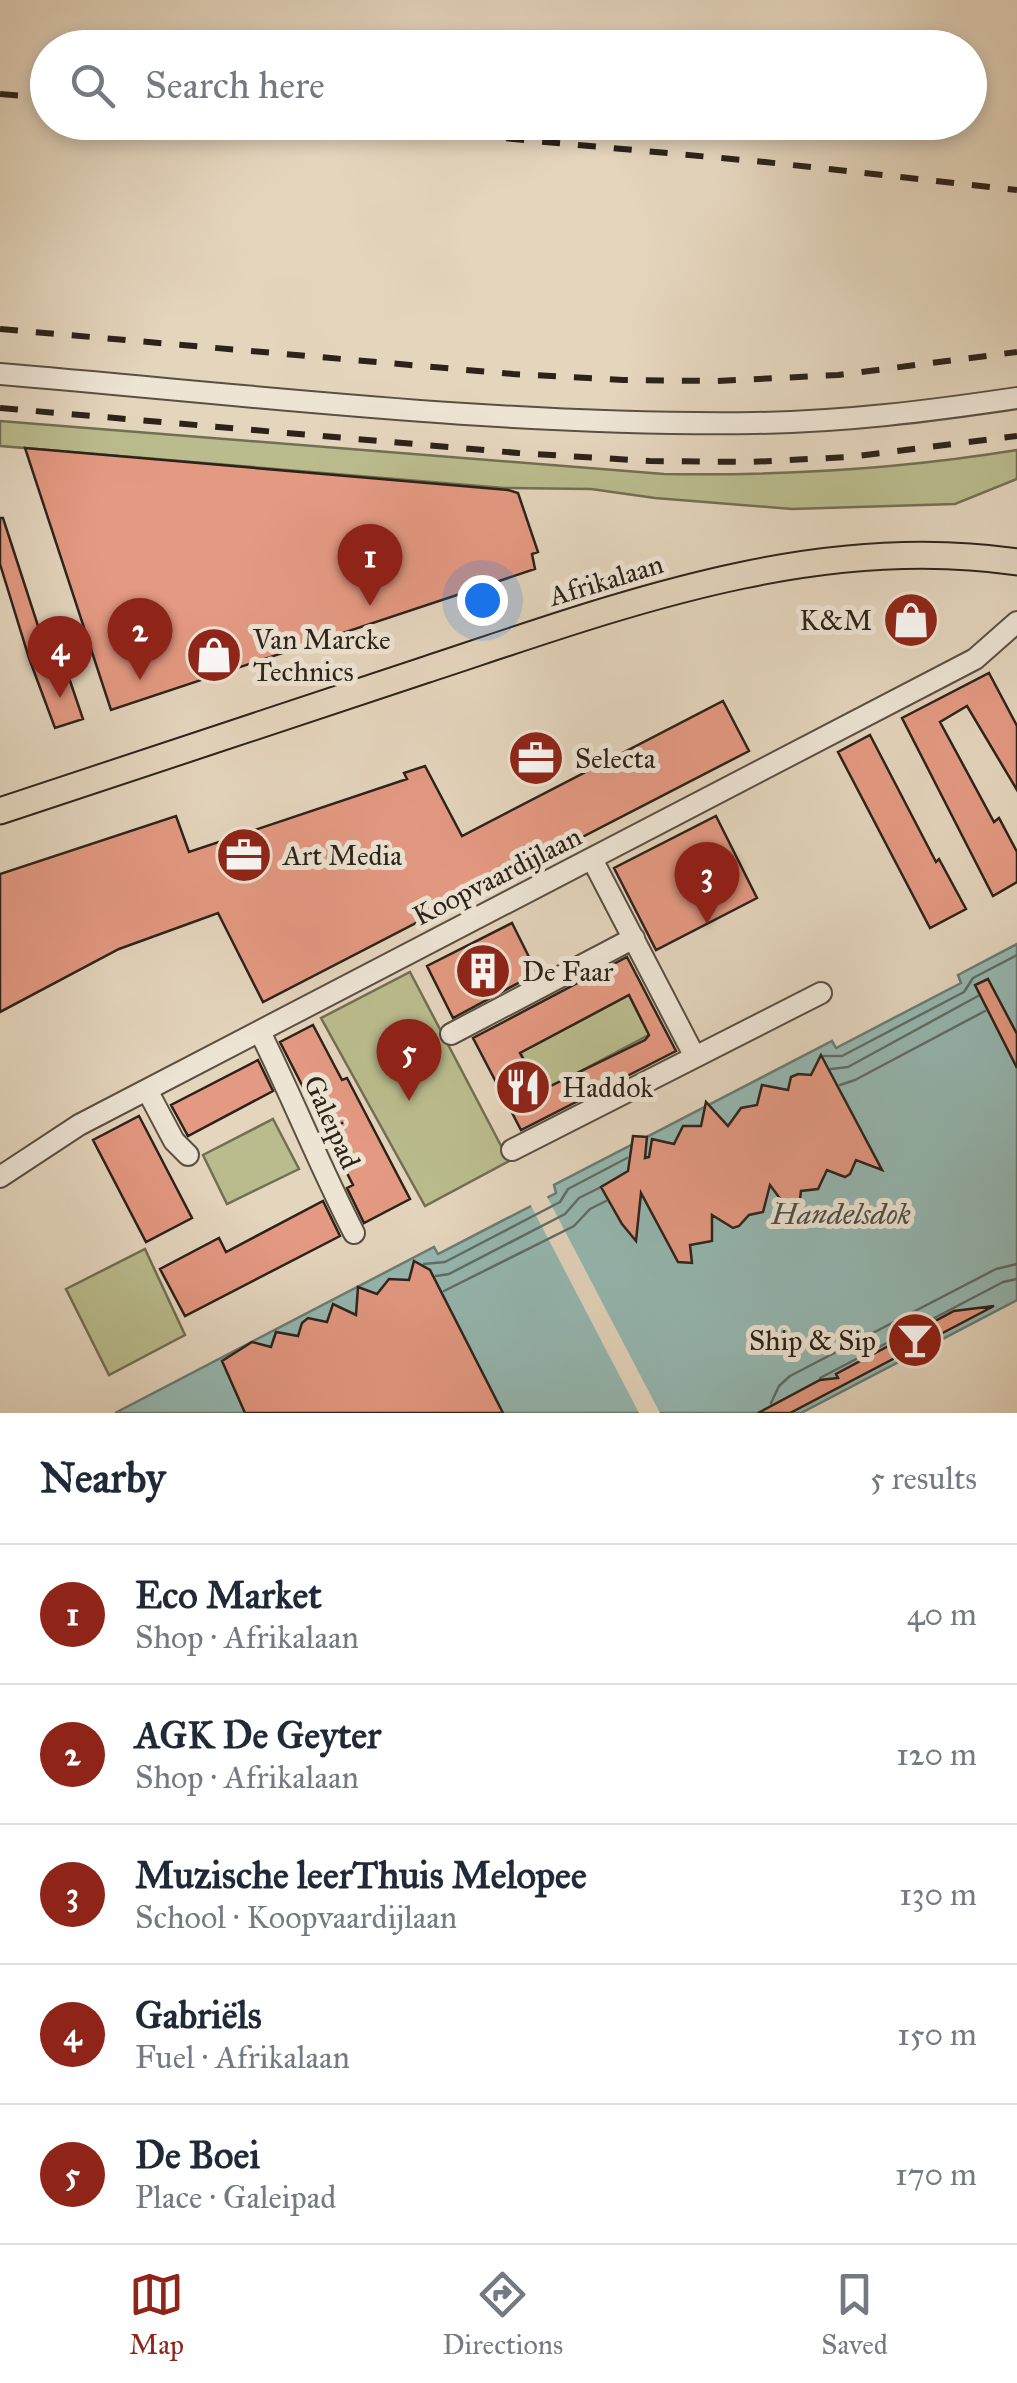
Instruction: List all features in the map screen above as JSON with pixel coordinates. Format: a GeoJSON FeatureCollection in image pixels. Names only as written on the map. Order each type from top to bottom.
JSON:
{"type":"FeatureCollection","features":[{"type":"Feature","properties":{"kind":"main road","name":"Afrikalaan"},"geometry":{"type":"LineString","coordinates":[[0,811],[540,632],[701,583],[855,558],[920,556],[1017,562]]}},
{"type":"Feature","properties":{"kind":"street"},"geometry":{"type":"LineString","coordinates":[[0,374],[612,422],[841,419],[1017,398]]}},
{"type":"Feature","properties":{"kind":"street","name":"Koopvaardijlaan"},"geometry":{"type":"LineString","coordinates":[[0,1177],[79,1125],[976,659],[1017,622]]}},
{"type":"Feature","properties":{"kind":"street"},"geometry":{"type":"LineString","coordinates":[[592,859],[695,1057]]}},
{"type":"Feature","properties":{"kind":"street"},"geometry":{"type":"LineString","coordinates":[[452,1034],[634,938]]}},
{"type":"Feature","properties":{"kind":"street"},"geometry":{"type":"LineString","coordinates":[[512,1150],[821,993]]}},
{"type":"Feature","properties":{"kind":"street","name":"Galeipad"},"geometry":{"type":"LineString","coordinates":[[260,1032],[354,1233]]}},
{"type":"Feature","properties":{"kind":"street"},"geometry":{"type":"LineString","coordinates":[[147,1090],[174,1141],[188,1154]]}},
{"type":"Feature","properties":{"kind":"green space"},"geometry":{"type":"Polygon","coordinates":[[[0,421],[664,474],[841,470],[1017,450],[1017,479],[955,504],[792,509],[591,489],[504,488],[0,446],[0,421]]]}},
{"type":"Feature","properties":{"kind":"green space"},"geometry":{"type":"Polygon","coordinates":[[[410,972],[509,1161],[425,1206],[321,1018],[410,972]]]}},
{"type":"Feature","properties":{"kind":"green space"},"geometry":{"type":"Polygon","coordinates":[[[629,995],[643,1023],[660,1029],[541,1092],[508,1029],[531,1047],[629,995]]]}},
{"type":"Feature","properties":{"kind":"green space"},"geometry":{"type":"Polygon","coordinates":[[[273,1119],[299,1169],[227,1204],[203,1155],[273,1119]]]}},
{"type":"Feature","properties":{"kind":"green space"},"geometry":{"type":"Polygon","coordinates":[[[145,1249],[185,1335],[109,1375],[66,1289],[145,1249]]]}},
{"type":"Feature","properties":{"kind":"water","name":"Handelsdok"},"geometry":{"type":"Polygon","coordinates":[[[1017,944],[1017,1300],[801,1413],[115,1413],[434,1247],[438,1254],[556,1193],[554,1185],[832,1041],[836,1048],[961,983],[958,975],[1017,944]]]}},
{"type":"Feature","properties":{"kind":"pier"},"geometry":{"type":"Polygon","coordinates":[[[545,1193],[660,1413],[639,1413],[529,1202],[545,1193]]]}},
{"type":"Feature","properties":{"kind":"building"},"geometry":{"type":"Polygon","coordinates":[[[25,448],[508,490],[518,493],[538,552],[532,554],[535,569],[111,710],[25,448]]]}},
{"type":"Feature","properties":{"kind":"building"},"geometry":{"type":"Polygon","coordinates":[[[0,518],[39,629],[44,628],[59,671],[66,669],[83,719],[55,728],[0,564],[0,518]]]}},
{"type":"Feature","properties":{"kind":"building"},"geometry":{"type":"Polygon","coordinates":[[[989,673],[1017,726],[1017,790],[967,706],[940,722],[994,822],[999,818],[1017,852],[1017,882],[993,896],[902,718],[989,673]]]}},
{"type":"Feature","properties":{"kind":"building"},"geometry":{"type":"Polygon","coordinates":[[[723,701],[749,751],[263,1002],[218,913],[119,949],[0,1012],[0,874],[176,816],[189,852],[407,779],[404,773],[425,766],[462,836],[723,701]]]}},
{"type":"Feature","properties":{"kind":"building"},"geometry":{"type":"Polygon","coordinates":[[[870,735],[936,862],[939,859],[966,909],[930,928],[838,752],[870,735]]]}},
{"type":"Feature","properties":{"kind":"building"},"geometry":{"type":"Polygon","coordinates":[[[716,816],[757,898],[656,950],[614,868],[716,816]]]}},
{"type":"Feature","properties":{"kind":"building","name":"De Faar"},"geometry":{"type":"Polygon","coordinates":[[[512,923],[537,973],[453,1018],[427,966],[512,923]]]}},
{"type":"Feature","properties":{"kind":"building"},"geometry":{"type":"Polygon","coordinates":[[[627,957],[676,1051],[521,1130],[473,1038],[627,957]],[[629,995],[520,1053],[540,1091],[649,1035],[629,995]]]}},
{"type":"Feature","properties":{"kind":"building"},"geometry":{"type":"Polygon","coordinates":[[[988,979],[1017,1034],[1017,1068],[975,985],[988,979]]]}},
{"type":"Feature","properties":{"kind":"building"},"geometry":{"type":"Polygon","coordinates":[[[313,1025],[342,1080],[347,1078],[410,1199],[364,1223],[347,1188],[353,1185],[280,1042],[313,1025]]]}},
{"type":"Feature","properties":{"kind":"building"},"geometry":{"type":"Polygon","coordinates":[[[821,1055],[882,1170],[856,1160],[845,1177],[827,1170],[818,1189],[801,1191],[799,1207],[794,1209],[787,1208],[770,1185],[763,1212],[749,1215],[739,1226],[733,1228],[712,1215],[712,1241],[690,1245],[692,1263],[678,1262],[641,1193],[636,1241],[601,1187],[628,1171],[633,1136],[647,1137],[645,1158],[649,1157],[652,1139],[674,1144],[683,1126],[701,1126],[706,1102],[728,1126],[741,1108],[757,1105],[762,1085],[788,1090],[791,1077],[811,1075],[821,1055]]]}},
{"type":"Feature","properties":{"kind":"building"},"geometry":{"type":"Polygon","coordinates":[[[258,1060],[273,1091],[188,1136],[171,1105],[258,1060]]]}},
{"type":"Feature","properties":{"kind":"building"},"geometry":{"type":"Polygon","coordinates":[[[139,1116],[192,1218],[146,1242],[93,1140],[139,1116]]]}},
{"type":"Feature","properties":{"kind":"building"},"geometry":{"type":"Polygon","coordinates":[[[323,1201],[340,1236],[185,1316],[160,1269],[219,1238],[226,1252],[323,1201]]]}},
{"type":"Feature","properties":{"kind":"building"},"geometry":{"type":"Polygon","coordinates":[[[414,1261],[430,1270],[503,1413],[245,1413],[222,1361],[252,1342],[271,1347],[276,1332],[298,1336],[308,1318],[327,1322],[333,1304],[356,1315],[358,1287],[377,1294],[389,1279],[409,1280],[414,1261]]]}},
{"type":"Feature","properties":{"kind":"building"},"geometry":{"type":"Polygon","coordinates":[[[994,1306],[790,1413],[758,1413],[820,1380],[838,1378],[836,1374],[954,1311],[994,1306]]]}},
{"type":"Feature","properties":{"kind":"railway"},"geometry":{"type":"LineString","coordinates":[[0,94],[30,96]]}},
{"type":"Feature","properties":{"kind":"railway"},"geometry":{"type":"LineString","coordinates":[[524,140],[1017,190]]}},
{"type":"Feature","properties":{"kind":"railway"},"geometry":{"type":"LineString","coordinates":[[0,329],[623,380],[717,381],[838,375],[1017,352]]}},
{"type":"Feature","properties":{"kind":"railway"},"geometry":{"type":"LineString","coordinates":[[0,408],[650,461],[751,462],[849,457],[1017,436]]}},
{"type":"Feature","properties":{"kind":"place","name":"Eco Market"},"geometry":{"type":"Point","coordinates":[370,606]}},
{"type":"Feature","properties":{"kind":"place","name":"K&M"},"geometry":{"type":"Point","coordinates":[911,620]}},
{"type":"Feature","properties":{"kind":"place","name":"Van Marcke Technics"},"geometry":{"type":"Point","coordinates":[214,655]}},
{"type":"Feature","properties":{"kind":"place","name":"AGK De Geyter"},"geometry":{"type":"Point","coordinates":[140,680]}},
{"type":"Feature","properties":{"kind":"place","name":"Gabriëls"},"geometry":{"type":"Point","coordinates":[60,698]}},
{"type":"Feature","properties":{"kind":"place","name":"Selecta"},"geometry":{"type":"Point","coordinates":[536,758]}},
{"type":"Feature","properties":{"kind":"place","name":"Art Media"},"geometry":{"type":"Point","coordinates":[244,855]}},
{"type":"Feature","properties":{"kind":"place","name":"Muzische leerThuis Melopee"},"geometry":{"type":"Point","coordinates":[707,924]}},
{"type":"Feature","properties":{"kind":"place","name":"De Faar"},"geometry":{"type":"Point","coordinates":[483,971]}},
{"type":"Feature","properties":{"kind":"place","name":"Haddok"},"geometry":{"type":"Point","coordinates":[523,1087]}},
{"type":"Feature","properties":{"kind":"place","name":"De Boei"},"geometry":{"type":"Point","coordinates":[409,1101]}},
{"type":"Feature","properties":{"kind":"place","name":"Ship & Sip"},"geometry":{"type":"Point","coordinates":[915,1340]}}]}
